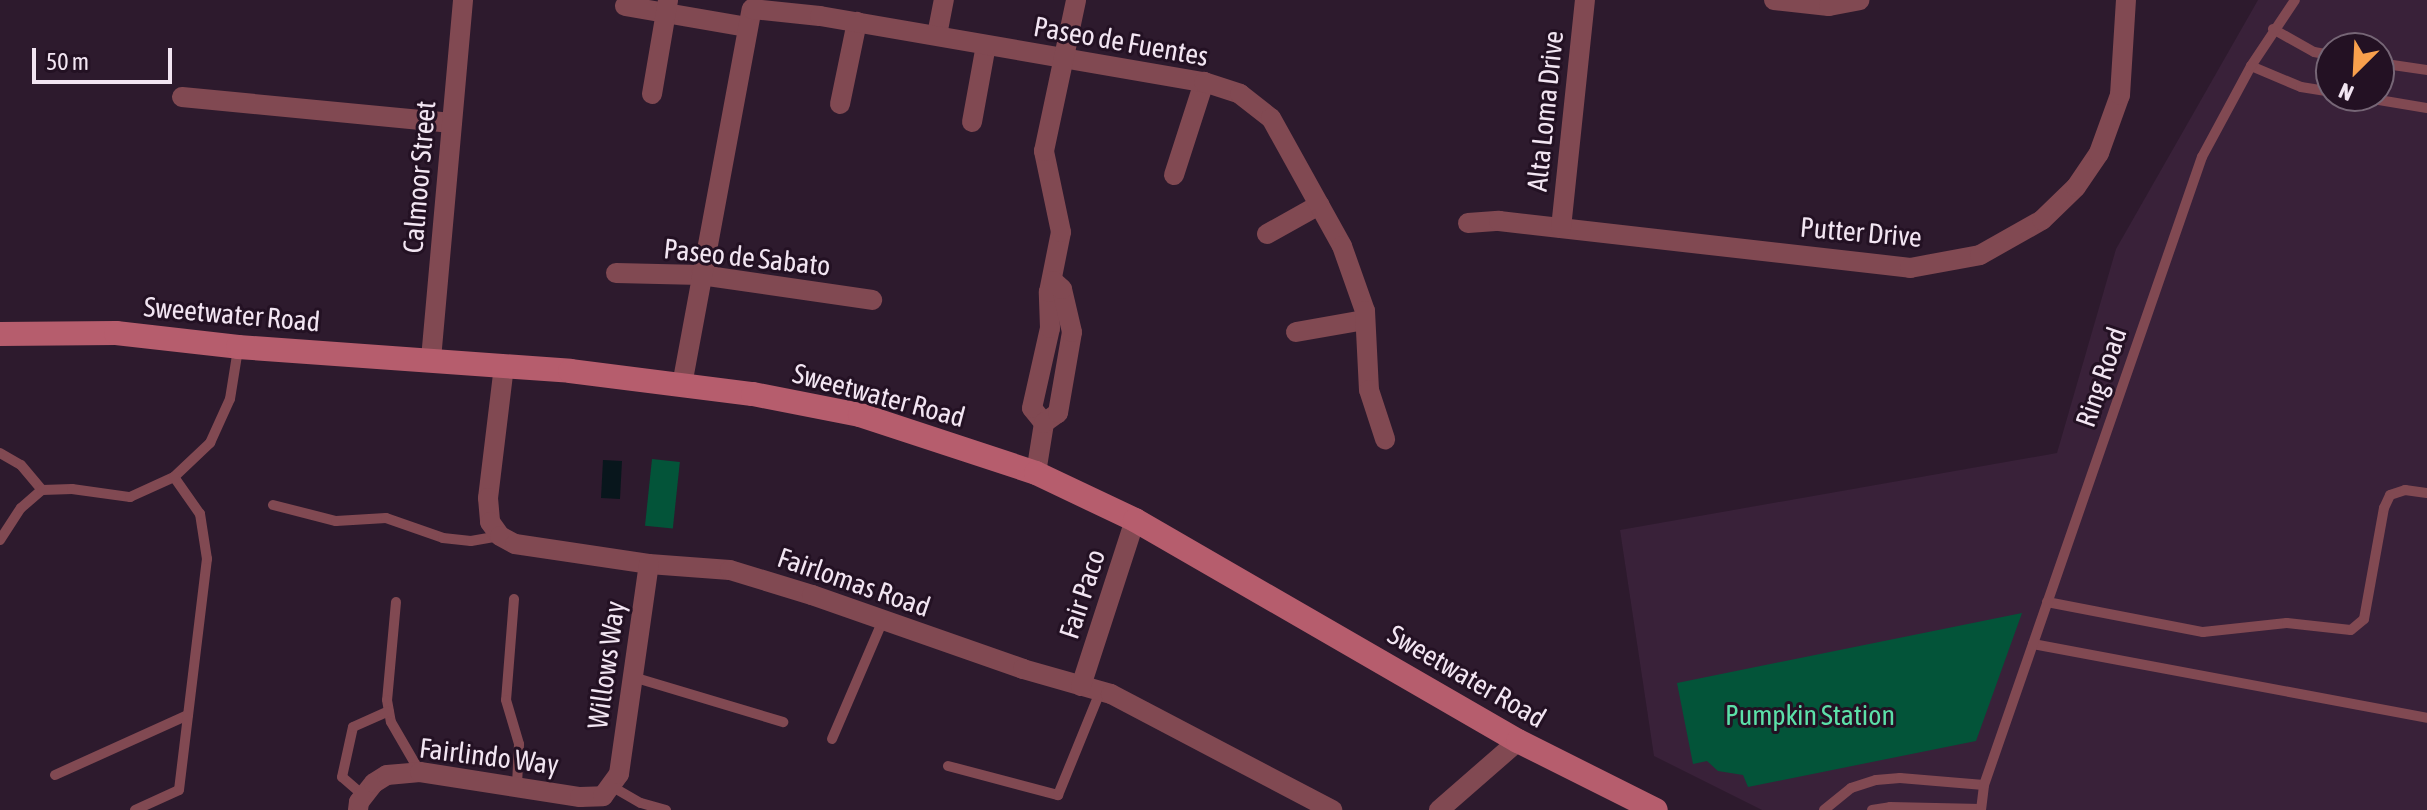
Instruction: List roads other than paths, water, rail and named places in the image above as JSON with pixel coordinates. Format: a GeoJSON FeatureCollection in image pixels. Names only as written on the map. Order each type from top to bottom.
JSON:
{"type":"FeatureCollection","features":[{"type":"Feature","properties":{"kind":"main road","name":"Sweetwater Road"},"geometry":{"type":"LineString","coordinates":[[0,334],[116,333],[238,347],[431,359],[753,394],[860,415],[1036,473],[1135,520],[1518,741],[1656,810]]}},
{"type":"Feature","properties":{"kind":"street","name":"Calmoor Street"},"geometry":{"type":"LineString","coordinates":[[431,359],[463,0]]}},
{"type":"Feature","properties":{"kind":"street"},"geometry":{"type":"LineString","coordinates":[[937,35],[944,0]]}},
{"type":"Feature","properties":{"kind":"street"},"geometry":{"type":"LineString","coordinates":[[1036,473],[1044,423],[1058,413],[1072,332],[1062,289],[1053,281],[1061,232],[1044,151],[1076,0]]}},
{"type":"Feature","properties":{"kind":"street","name":"Alta Loma Drive"},"geometry":{"type":"LineString","coordinates":[[1561,228],[1585,0]]}},
{"type":"Feature","properties":{"kind":"street"},"geometry":{"type":"LineString","coordinates":[[1774,0],[1829,6],[1859,0]]}},
{"type":"Feature","properties":{"kind":"street","name":"Putter Drive"},"geometry":{"type":"LineString","coordinates":[[1468,223],[1499,221],[1910,268],[1980,255],[2042,220],[2076,187],[2099,153],[2120,95],[2126,0]]}},
{"type":"Feature","properties":{"kind":"street"},"geometry":{"type":"LineString","coordinates":[[625,6],[667,6],[746,27],[682,385]]}},
{"type":"Feature","properties":{"kind":"street"},"geometry":{"type":"LineString","coordinates":[[652,94],[667,6]]}},
{"type":"Feature","properties":{"kind":"street","name":"Paseo de Fuentes"},"geometry":{"type":"LineString","coordinates":[[746,27],[752,9],[812,8],[857,22],[1062,60],[1204,82],[1240,94],[1271,118],[1342,246],[1365,320],[1369,390],[1385,439]]}},
{"type":"Feature","properties":{"kind":"street"},"geometry":{"type":"LineString","coordinates":[[840,104],[857,22]]}},
{"type":"Feature","properties":{"kind":"street"},"geometry":{"type":"LineString","coordinates":[[972,122],[986,45]]}},
{"type":"Feature","properties":{"kind":"street"},"geometry":{"type":"LineString","coordinates":[[1174,175],[1204,82]]}},
{"type":"Feature","properties":{"kind":"street"},"geometry":{"type":"LineString","coordinates":[[182,97],[452,123]]}},
{"type":"Feature","properties":{"kind":"street"},"geometry":{"type":"LineString","coordinates":[[1267,234],[1319,205]]}},
{"type":"Feature","properties":{"kind":"street","name":"Paseo de Sabato"},"geometry":{"type":"LineString","coordinates":[[616,273],[701,275],[872,300]]}},
{"type":"Feature","properties":{"kind":"street"},"geometry":{"type":"LineString","coordinates":[[1296,332],[1365,320]]}},
{"type":"Feature","properties":{"kind":"street"},"geometry":{"type":"LineString","coordinates":[[500,536],[490,522],[488,498],[504,366]]}},
{"type":"Feature","properties":{"kind":"street","name":"Fair Paco"},"geometry":{"type":"LineString","coordinates":[[1091,689],[1135,520]]}},
{"type":"Feature","properties":{"kind":"street","name":"Fairlomas Road"},"geometry":{"type":"LineString","coordinates":[[500,536],[515,544],[649,564],[730,570],[883,620],[1091,689],[1330,810]]}},
{"type":"Feature","properties":{"kind":"street","name":"Willows Way"},"geometry":{"type":"LineString","coordinates":[[615,780],[649,564]]}},
{"type":"Feature","properties":{"kind":"street"},"geometry":{"type":"LineString","coordinates":[[1447,808],[1518,741]]}},
{"type":"Feature","properties":{"kind":"street","name":"Fairlindo Way"},"geometry":{"type":"LineString","coordinates":[[361,803],[387,775],[420,772],[580,797],[603,796],[615,780]]}},
{"type":"Feature","properties":{"kind":"lane","name":"Ring Road"},"geometry":{"type":"LineString","coordinates":[[1872,810],[1890,807],[1981,810],[1984,785],[2202,157],[2251,66],[2295,0]]}},
{"type":"Feature","properties":{"kind":"lane"},"geometry":{"type":"LineString","coordinates":[[2273,29],[2315,52]]}},
{"type":"Feature","properties":{"kind":"lane"},"geometry":{"type":"LineString","coordinates":[[2395,65],[2427,70]]}},
{"type":"Feature","properties":{"kind":"lane"},"geometry":{"type":"LineString","coordinates":[[2251,66],[2301,87],[2315,89]]}},
{"type":"Feature","properties":{"kind":"lane"},"geometry":{"type":"LineString","coordinates":[[2395,103],[2427,108]]}},
{"type":"Feature","properties":{"kind":"lane"},"geometry":{"type":"LineString","coordinates":[[0,540],[21,508],[42,490],[72,489],[130,497],[174,477],[210,443],[230,399],[238,347]]}},
{"type":"Feature","properties":{"kind":"lane"},"geometry":{"type":"LineString","coordinates":[[0,453],[21,465],[42,490]]}},
{"type":"Feature","properties":{"kind":"lane"},"geometry":{"type":"LineString","coordinates":[[135,810],[179,790],[207,559],[200,514],[174,477]]}},
{"type":"Feature","properties":{"kind":"lane"},"geometry":{"type":"LineString","coordinates":[[2047,602],[2203,632],[2287,623],[2351,630],[2364,619],[2384,508],[2390,495],[2405,490],[2427,493]]}},
{"type":"Feature","properties":{"kind":"lane"},"geometry":{"type":"LineString","coordinates":[[273,505],[336,521],[386,518],[443,538],[471,541],[500,536]]}},
{"type":"Feature","properties":{"kind":"lane"},"geometry":{"type":"LineString","coordinates":[[514,599],[506,700],[519,744],[517,785]]}},
{"type":"Feature","properties":{"kind":"lane"},"geometry":{"type":"LineString","coordinates":[[396,602],[389,711],[391,722],[420,772]]}},
{"type":"Feature","properties":{"kind":"lane"},"geometry":{"type":"LineString","coordinates":[[832,739],[883,620]]}},
{"type":"Feature","properties":{"kind":"lane"},"geometry":{"type":"LineString","coordinates":[[2033,644],[2427,718]]}},
{"type":"Feature","properties":{"kind":"lane"},"geometry":{"type":"LineString","coordinates":[[633,677],[783,722]]}},
{"type":"Feature","properties":{"kind":"lane"},"geometry":{"type":"LineString","coordinates":[[948,766],[1058,795],[1091,689]]}},
{"type":"Feature","properties":{"kind":"lane"},"geometry":{"type":"LineString","coordinates":[[361,803],[342,777],[353,727],[389,711]]}},
{"type":"Feature","properties":{"kind":"lane"},"geometry":{"type":"LineString","coordinates":[[55,775],[188,715]]}},
{"type":"Feature","properties":{"kind":"lane"},"geometry":{"type":"LineString","coordinates":[[1824,810],[1851,788],[1876,780],[1900,778],[1984,785]]}},
{"type":"Feature","properties":{"kind":"lane"},"geometry":{"type":"LineString","coordinates":[[615,780],[641,803],[666,810]]}},
{"type":"Feature","properties":{"kind":"park label","name":"Pumpkin Station"},"geometry":{"type":"Point","coordinates":[1810,715]}}]}
